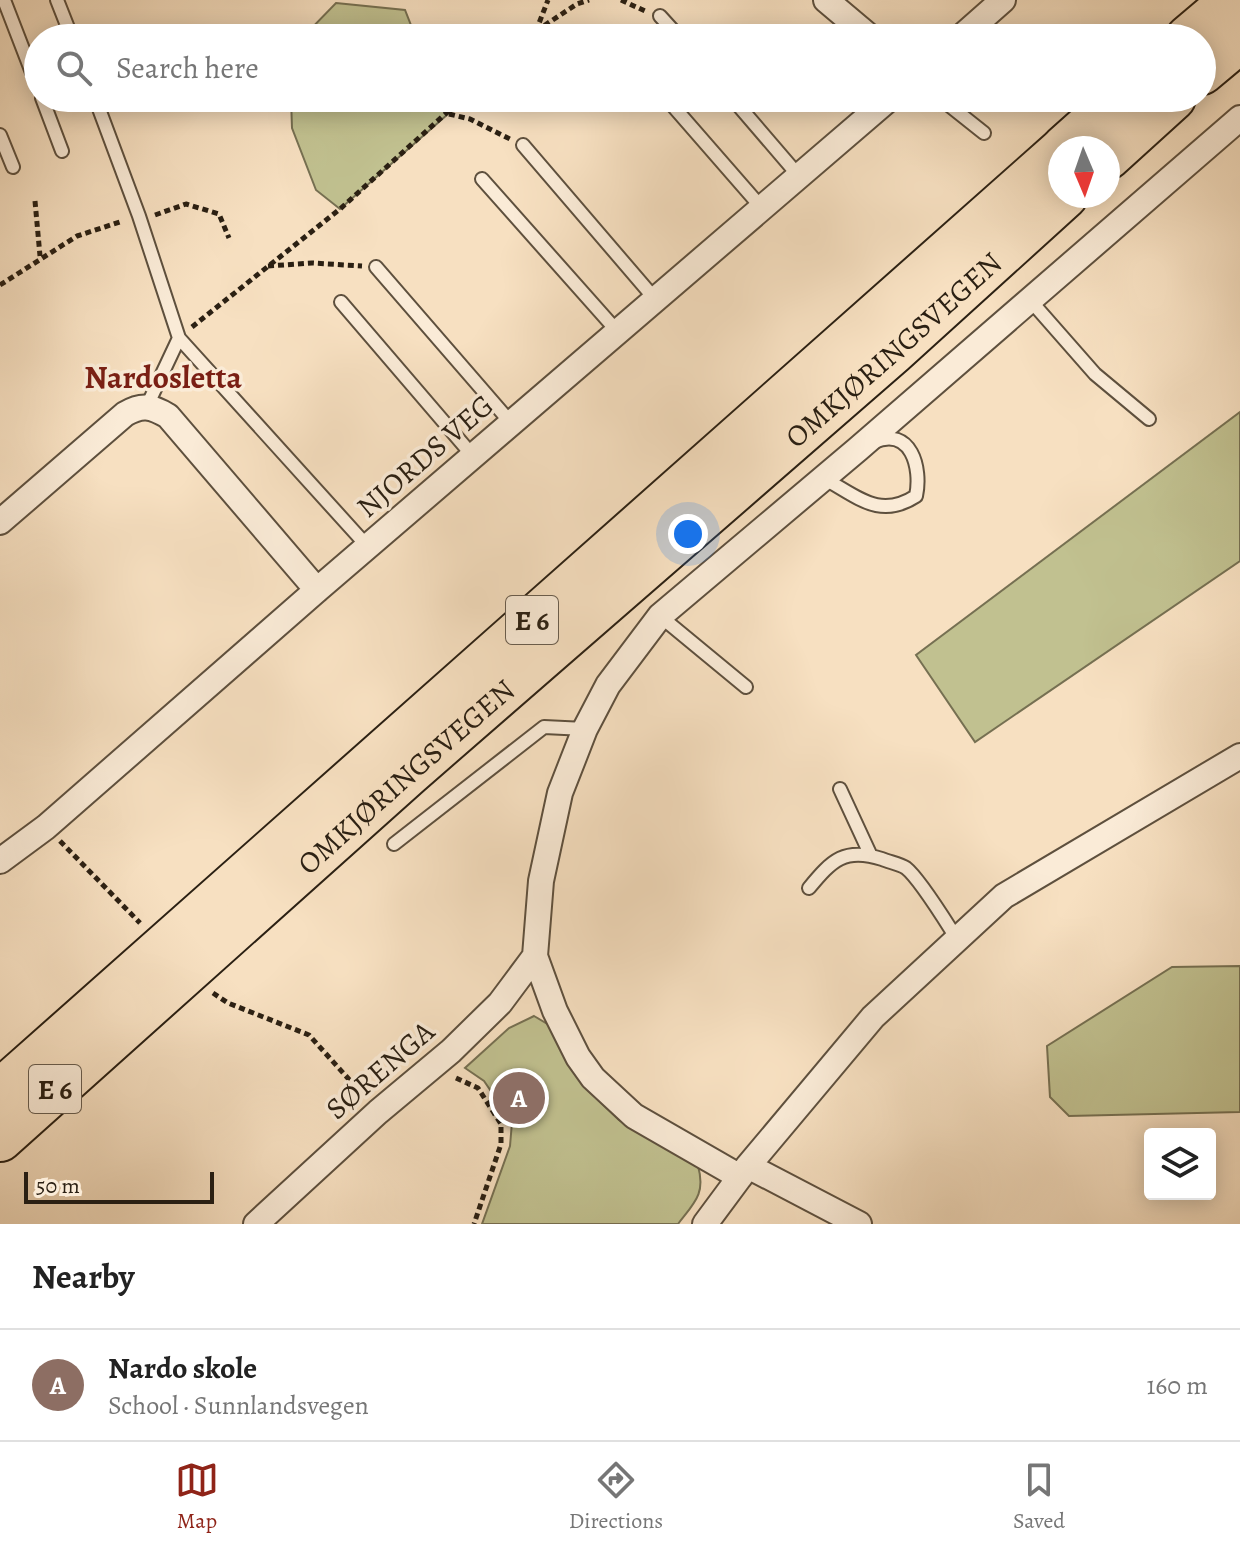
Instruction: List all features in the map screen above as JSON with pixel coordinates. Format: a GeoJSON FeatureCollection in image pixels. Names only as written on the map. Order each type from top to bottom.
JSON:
{"type":"FeatureCollection","features":[{"type":"Feature","properties":{"kind":"highway"},"geometry":{"type":"LineString","coordinates":[[1205,24],[1233,0]]}},
{"type":"Feature","properties":{"kind":"highway"},"geometry":{"type":"LineString","coordinates":[[1216,60],[1240,40]]}},
{"type":"Feature","properties":{"kind":"highway","name":"OMKJØRINGSVEGEN"},"geometry":{"type":"LineString","coordinates":[[1078,136],[1104,112]]}},
{"type":"Feature","properties":{"kind":"highway"},"geometry":{"type":"LineString","coordinates":[[1120,146],[1158,112]]}},
{"type":"Feature","properties":{"kind":"highway","name":"OMKJØRINGSVEGEN"},"geometry":{"type":"LineString","coordinates":[[0,1092],[1048,162]]}},
{"type":"Feature","properties":{"kind":"highway","name":"OMKJØRINGSVEGEN"},"geometry":{"type":"LineString","coordinates":[[0,1139],[409,773],[893,352],[1052,208]]}},
{"type":"Feature","properties":{"kind":"street"},"geometry":{"type":"LineString","coordinates":[[826,0],[854,24]]}},
{"type":"Feature","properties":{"kind":"street"},"geometry":{"type":"LineString","coordinates":[[976,24],[1003,0]]}},
{"type":"Feature","properties":{"kind":"street","name":"NJORDS VEG"},"geometry":{"type":"LineString","coordinates":[[0,861],[46,827],[873,112]]}},
{"type":"Feature","properties":{"kind":"street"},"geometry":{"type":"LineString","coordinates":[[859,1224],[744,1172],[634,1116],[593,1078],[578,1057],[555,1011],[535,956],[541,881],[556,807],[585,729],[608,685],[660,616],[1240,118]]}},
{"type":"Feature","properties":{"kind":"street"},"geometry":{"type":"LineString","coordinates":[[0,522],[125,414],[147,406],[168,416],[317,590]]}},
{"type":"Feature","properties":{"kind":"street"},"geometry":{"type":"LineString","coordinates":[[705,1224],[744,1172],[873,1017],[1004,896],[1240,756]]}},
{"type":"Feature","properties":{"kind":"street","name":"SØRENGA"},"geometry":{"type":"LineString","coordinates":[[256,1224],[378,1112],[451,1051],[500,1003],[535,956]]}},
{"type":"Feature","properties":{"kind":"lane"},"geometry":{"type":"LineString","coordinates":[[4,0],[24,52]]}},
{"type":"Feature","properties":{"kind":"lane"},"geometry":{"type":"LineString","coordinates":[[57,0],[66,24]]}},
{"type":"Feature","properties":{"kind":"lane"},"geometry":{"type":"LineString","coordinates":[[660,16],[667,24]]}},
{"type":"Feature","properties":{"kind":"lane"},"geometry":{"type":"LineString","coordinates":[[47,112],[62,151]]}},
{"type":"Feature","properties":{"kind":"lane"},"geometry":{"type":"LineString","coordinates":[[100,112],[179,338],[368,547]]}},
{"type":"Feature","properties":{"kind":"lane"},"geometry":{"type":"LineString","coordinates":[[678,112],[761,207]]}},
{"type":"Feature","properties":{"kind":"lane"},"geometry":{"type":"LineString","coordinates":[[744,112],[798,175]]}},
{"type":"Feature","properties":{"kind":"lane"},"geometry":{"type":"LineString","coordinates":[[958,112],[984,133]]}},
{"type":"Feature","properties":{"kind":"lane"},"geometry":{"type":"LineString","coordinates":[[0,135],[13,167]]}},
{"type":"Feature","properties":{"kind":"lane"},"geometry":{"type":"LineString","coordinates":[[523,145],[655,299]]}},
{"type":"Feature","properties":{"kind":"lane"},"geometry":{"type":"LineString","coordinates":[[482,179],[617,331]]}},
{"type":"Feature","properties":{"kind":"lane"},"geometry":{"type":"LineString","coordinates":[[376,267],[512,424]]}},
{"type":"Feature","properties":{"kind":"lane"},"geometry":{"type":"LineString","coordinates":[[1030,300],[1095,374],[1149,419]]}},
{"type":"Feature","properties":{"kind":"lane"},"geometry":{"type":"LineString","coordinates":[[341,302],[473,456]]}},
{"type":"Feature","properties":{"kind":"lane"},"geometry":{"type":"LineString","coordinates":[[147,406],[179,338]]}},
{"type":"Feature","properties":{"kind":"lane"},"geometry":{"type":"LineString","coordinates":[[823,478],[870,504],[888,508],[902,505],[916,496],[920,479],[918,466],[912,452],[899,441],[885,437],[858,449]]}},
{"type":"Feature","properties":{"kind":"lane"},"geometry":{"type":"LineString","coordinates":[[660,616],[746,687]]}},
{"type":"Feature","properties":{"kind":"lane"},"geometry":{"type":"LineString","coordinates":[[394,844],[544,727],[585,729]]}},
{"type":"Feature","properties":{"kind":"lane"},"geometry":{"type":"LineString","coordinates":[[840,789],[871,856]]}},
{"type":"Feature","properties":{"kind":"lane"},"geometry":{"type":"LineString","coordinates":[[809,888],[838,857],[871,856],[905,867],[957,939]]}},
{"type":"Feature","properties":{"kind":"path"},"geometry":{"type":"LineString","coordinates":[[539,24],[548,0]]}},
{"type":"Feature","properties":{"kind":"path"},"geometry":{"type":"LineString","coordinates":[[547,24],[577,4],[589,0]]}},
{"type":"Feature","properties":{"kind":"path"},"geometry":{"type":"LineString","coordinates":[[621,0],[660,16]]}},
{"type":"Feature","properties":{"kind":"path"},"geometry":{"type":"LineString","coordinates":[[179,338],[340,209],[448,114],[470,119],[523,145]]}},
{"type":"Feature","properties":{"kind":"path"},"geometry":{"type":"LineString","coordinates":[[35,201],[40,257]]}},
{"type":"Feature","properties":{"kind":"path"},"geometry":{"type":"LineString","coordinates":[[0,285],[77,236],[139,216],[152,217],[186,204],[219,214],[229,238]]}},
{"type":"Feature","properties":{"kind":"path"},"geometry":{"type":"LineString","coordinates":[[267,266],[312,263],[376,267]]}},
{"type":"Feature","properties":{"kind":"path"},"geometry":{"type":"LineString","coordinates":[[46,827],[149,933]]}},
{"type":"Feature","properties":{"kind":"path"},"geometry":{"type":"LineString","coordinates":[[210,991],[228,1003],[309,1035],[378,1112]]}},
{"type":"Feature","properties":{"kind":"path"},"geometry":{"type":"LineString","coordinates":[[451,1077],[478,1088],[501,1124],[501,1144],[474,1224]]}},
{"type":"Feature","properties":{"kind":"green space"},"geometry":{"type":"Polygon","coordinates":[[[336,3],[405,10],[410,24],[316,24],[336,3]]]}},
{"type":"Feature","properties":{"kind":"green space"},"geometry":{"type":"Polygon","coordinates":[[[291,112],[448,114],[340,209],[316,190],[292,128],[291,112]]]}},
{"type":"Feature","properties":{"kind":"green space"},"geometry":{"type":"Polygon","coordinates":[[[1240,412],[1240,561],[975,742],[916,655],[1240,412]]]}},
{"type":"Feature","properties":{"kind":"green space"},"geometry":{"type":"Polygon","coordinates":[[[1240,966],[1240,1112],[1069,1116],[1050,1097],[1047,1046],[1172,967],[1240,966]]]}},
{"type":"Feature","properties":{"kind":"green space"},"geometry":{"type":"Polygon","coordinates":[[[534,1016],[549,1025],[568,1063],[586,1088],[619,1120],[698,1166],[699,1191],[678,1224],[482,1224],[510,1146],[512,1122],[484,1081],[465,1068],[509,1028],[534,1016]]]}},
{"type":"Feature","properties":{"kind":"place","name":"Nardo skole"},"geometry":{"type":"Point","coordinates":[519,1098]}},
{"type":"Feature","properties":{"kind":"district","name":"Nardosletta"},"geometry":{"type":"Point","coordinates":[163,377]}}]}
